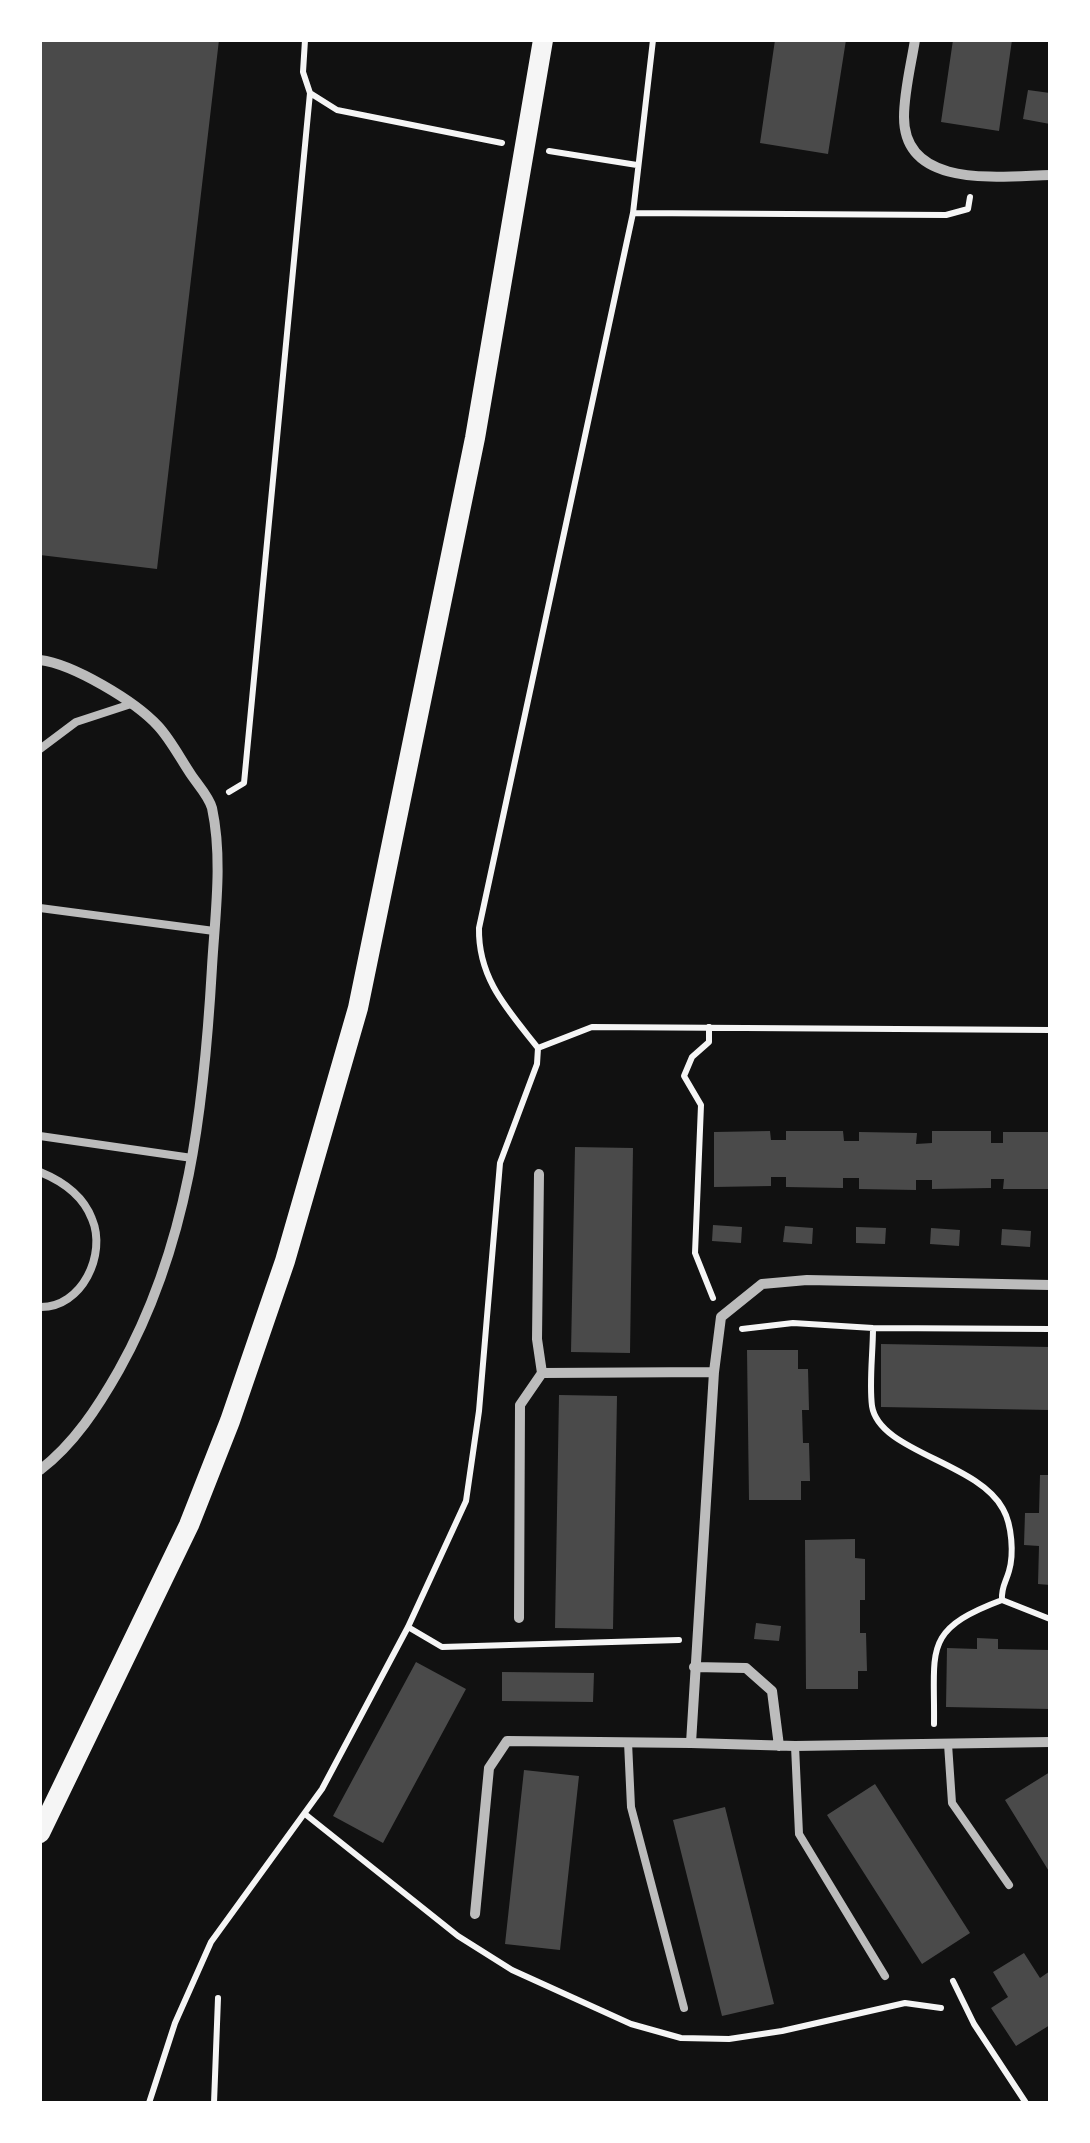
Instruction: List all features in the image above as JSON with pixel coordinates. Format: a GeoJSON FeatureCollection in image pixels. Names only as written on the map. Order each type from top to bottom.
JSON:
{"type":"FeatureCollection","features":[{"type":"Feature","properties":{"kind":"main road"},"geometry":{"type":"LineString","coordinates":[[40,1834],[189,1525],[230,1421],[285,1261],[358,1008],[475,438],[543,40]]}},
{"type":"Feature","properties":{"kind":"street"},"geometry":{"type":"LineString","coordinates":[[914,40],[904,119],[909,143],[930,168],[972,176],[1050,175]]}},
{"type":"Feature","properties":{"kind":"street"},"geometry":{"type":"LineString","coordinates":[[40,660],[59,662],[131,704],[158,726],[211,804],[218,861],[210,1011],[192,1158],[186,1197],[165,1271],[140,1332],[100,1404],[61,1454],[40,1470]]}},
{"type":"Feature","properties":{"kind":"street"},"geometry":{"type":"LineString","coordinates":[[519,1618],[520,1405],[542,1373],[536,1338],[539,1174]]}},
{"type":"Feature","properties":{"kind":"street"},"geometry":{"type":"LineString","coordinates":[[690,1743],[714,1372],[722,1317],[762,1284],[808,1280],[1050,1285]]}},
{"type":"Feature","properties":{"kind":"street"},"geometry":{"type":"LineString","coordinates":[[542,1373],[714,1372]]}},
{"type":"Feature","properties":{"kind":"street"},"geometry":{"type":"LineString","coordinates":[[694,1667],[746,1668],[772,1690],[779,1746]]}},
{"type":"Feature","properties":{"kind":"street"},"geometry":{"type":"LineString","coordinates":[[475,1914],[489,1768],[507,1741],[779,1746],[1050,1742]]}},
{"type":"Feature","properties":{"kind":"lane"},"geometry":{"type":"LineString","coordinates":[[40,749],[76,722],[131,704]]}},
{"type":"Feature","properties":{"kind":"lane"},"geometry":{"type":"LineString","coordinates":[[40,908],[214,931]]}},
{"type":"Feature","properties":{"kind":"lane"},"geometry":{"type":"LineString","coordinates":[[40,1136],[192,1158]]}},
{"type":"Feature","properties":{"kind":"lane"},"geometry":{"type":"LineString","coordinates":[[40,1172],[72,1189],[93,1220],[96,1256],[80,1290],[47,1308],[40,1307]]}},
{"type":"Feature","properties":{"kind":"lane"},"geometry":{"type":"LineString","coordinates":[[628,1742],[630,1807],[684,2008]]}},
{"type":"Feature","properties":{"kind":"lane"},"geometry":{"type":"LineString","coordinates":[[948,1744],[952,1803],[1010,1886]]}},
{"type":"Feature","properties":{"kind":"lane"},"geometry":{"type":"LineString","coordinates":[[795,1746],[798,1834],[885,1976]]}},
{"type":"Feature","properties":{"kind":"path"},"geometry":{"type":"LineString","coordinates":[[211,804],[244,783],[310,93],[303,72],[306,40]]}},
{"type":"Feature","properties":{"kind":"path"},"geometry":{"type":"LineString","coordinates":[[150,2103],[174,2022],[212,1942],[322,1789],[408,1627],[466,1501],[480,1411],[500,1163],[537,1064],[538,1048],[487,976],[479,956],[479,928],[632,213],[653,40]]}},
{"type":"Feature","properties":{"kind":"path"},"geometry":{"type":"LineString","coordinates":[[310,93],[337,110],[459,136]]}},
{"type":"Feature","properties":{"kind":"path"},"geometry":{"type":"LineString","coordinates":[[582,156],[636,165]]}},
{"type":"Feature","properties":{"kind":"path"},"geometry":{"type":"LineString","coordinates":[[632,213],[946,215],[968,208],[972,176]]}},
{"type":"Feature","properties":{"kind":"path"},"geometry":{"type":"LineString","coordinates":[[538,1048],[592,1027],[1050,1030]]}},
{"type":"Feature","properties":{"kind":"path"},"geometry":{"type":"LineString","coordinates":[[710,1027],[709,1042],[692,1057],[684,1076],[701,1105],[694,1253],[722,1317]]}},
{"type":"Feature","properties":{"kind":"path"},"geometry":{"type":"LineString","coordinates":[[719,1336],[748,1327],[793,1322],[873,1328],[1050,1329]]}},
{"type":"Feature","properties":{"kind":"path"},"geometry":{"type":"LineString","coordinates":[[873,1328],[872,1410],[906,1446],[948,1463],[978,1482],[1003,1509],[1011,1541],[1009,1571],[1001,1586],[1002,1600]]}},
{"type":"Feature","properties":{"kind":"path"},"geometry":{"type":"LineString","coordinates":[[934,1744],[935,1654],[940,1636],[967,1613],[1002,1600],[1050,1619]]}},
{"type":"Feature","properties":{"kind":"path"},"geometry":{"type":"LineString","coordinates":[[408,1627],[442,1647],[696,1640]]}},
{"type":"Feature","properties":{"kind":"path"},"geometry":{"type":"LineString","coordinates":[[304,1814],[458,1936],[512,1970],[631,2024],[681,2038],[729,2039],[905,2003],[941,2008]]}},
{"type":"Feature","properties":{"kind":"path"},"geometry":{"type":"LineString","coordinates":[[953,1981],[974,2024],[1026,2103]]}},
{"type":"Feature","properties":{"kind":"path"},"geometry":{"type":"LineString","coordinates":[[214,2103],[218,1998]]}},
{"type":"Feature","properties":{"kind":"building"},"geometry":{"type":"Polygon","coordinates":[[[40,40],[219,40],[157,569],[40,555],[40,40]]]}},
{"type":"Feature","properties":{"kind":"building"},"geometry":{"type":"Polygon","coordinates":[[[775,40],[846,40],[828,154],[760,143],[775,40]]]}},
{"type":"Feature","properties":{"kind":"building"},"geometry":{"type":"Polygon","coordinates":[[[953,40],[1012,40],[999,131],[941,122],[953,40]]]}},
{"type":"Feature","properties":{"kind":"building"},"geometry":{"type":"Polygon","coordinates":[[[1028,90],[1050,93],[1050,124],[1023,119],[1028,90]]]}},
{"type":"Feature","properties":{"kind":"building"},"geometry":{"type":"Polygon","coordinates":[[[770,1131],[771,1140],[786,1140],[786,1131],[843,1131],[844,1141],[859,1141],[859,1132],[917,1133],[916,1144],[932,1143],[932,1131],[991,1131],[991,1143],[1003,1143],[1003,1132],[1050,1132],[1050,1189],[1003,1189],[1004,1179],[991,1179],[991,1188],[932,1189],[932,1180],[916,1180],[916,1190],[859,1189],[859,1178],[843,1178],[843,1188],[786,1187],[786,1177],[771,1177],[771,1186],[714,1187],[714,1132],[770,1131]]]}},
{"type":"Feature","properties":{"kind":"building"},"geometry":{"type":"Polygon","coordinates":[[[575,1147],[633,1148],[630,1353],[571,1352],[575,1147]]]}},
{"type":"Feature","properties":{"kind":"building"},"geometry":{"type":"Polygon","coordinates":[[[713,1225],[742,1227],[741,1243],[712,1241],[713,1225]]]}},
{"type":"Feature","properties":{"kind":"building"},"geometry":{"type":"Polygon","coordinates":[[[785,1226],[813,1228],[812,1244],[783,1242],[785,1226]]]}},
{"type":"Feature","properties":{"kind":"building"},"geometry":{"type":"Polygon","coordinates":[[[856,1227],[886,1228],[885,1244],[856,1243],[856,1227]]]}},
{"type":"Feature","properties":{"kind":"building"},"geometry":{"type":"Polygon","coordinates":[[[931,1228],[960,1230],[959,1246],[930,1244],[931,1228]]]}},
{"type":"Feature","properties":{"kind":"building"},"geometry":{"type":"Polygon","coordinates":[[[1002,1229],[1031,1231],[1030,1247],[1001,1245],[1002,1229]]]}},
{"type":"Feature","properties":{"kind":"building"},"geometry":{"type":"Polygon","coordinates":[[[881,1344],[1050,1347],[1050,1410],[881,1407],[881,1344]]]}},
{"type":"Feature","properties":{"kind":"building"},"geometry":{"type":"Polygon","coordinates":[[[747,1350],[798,1350],[798,1369],[808,1369],[809,1410],[802,1410],[803,1443],[809,1443],[810,1481],[801,1481],[801,1500],[749,1500],[747,1350]]]}},
{"type":"Feature","properties":{"kind":"building"},"geometry":{"type":"Polygon","coordinates":[[[559,1395],[617,1396],[613,1629],[555,1628],[559,1395]]]}},
{"type":"Feature","properties":{"kind":"building"},"geometry":{"type":"Polygon","coordinates":[[[1040,1475],[1050,1475],[1050,1585],[1038,1584],[1039,1546],[1024,1545],[1025,1513],[1039,1513],[1040,1475]]]}},
{"type":"Feature","properties":{"kind":"building"},"geometry":{"type":"Polygon","coordinates":[[[855,1539],[855,1558],[865,1559],[860,1633],[866,1633],[867,1671],[858,1671],[858,1689],[806,1689],[805,1540],[855,1539]]]}},
{"type":"Feature","properties":{"kind":"building"},"geometry":{"type":"Polygon","coordinates":[[[756,1623],[781,1626],[779,1641],[754,1639],[756,1623]]]}},
{"type":"Feature","properties":{"kind":"building"},"geometry":{"type":"Polygon","coordinates":[[[977,1638],[998,1639],[998,1649],[1050,1650],[1050,1709],[946,1707],[947,1648],[977,1649],[977,1638]]]}},
{"type":"Feature","properties":{"kind":"building"},"geometry":{"type":"Polygon","coordinates":[[[416,1662],[466,1689],[383,1843],[333,1816],[416,1662]]]}},
{"type":"Feature","properties":{"kind":"building"},"geometry":{"type":"Polygon","coordinates":[[[502,1672],[594,1673],[593,1702],[502,1701],[502,1672]]]}},
{"type":"Feature","properties":{"kind":"building"},"geometry":{"type":"Polygon","coordinates":[[[524,1770],[579,1776],[560,1950],[505,1944],[524,1770]]]}},
{"type":"Feature","properties":{"kind":"building"},"geometry":{"type":"Polygon","coordinates":[[[1050,1772],[1050,1873],[1005,1800],[1050,1772]]]}},
{"type":"Feature","properties":{"kind":"building"},"geometry":{"type":"Polygon","coordinates":[[[875,1784],[970,1933],[922,1964],[827,1815],[875,1784]]]}},
{"type":"Feature","properties":{"kind":"building"},"geometry":{"type":"Polygon","coordinates":[[[725,1807],[774,2004],[722,2016],[673,1820],[725,1807]]]}},
{"type":"Feature","properties":{"kind":"building"},"geometry":{"type":"Polygon","coordinates":[[[1024,1953],[1040,1978],[1050,1971],[1050,2025],[1016,2046],[991,2008],[1008,1997],[993,1972],[1024,1953]]]}}]}
